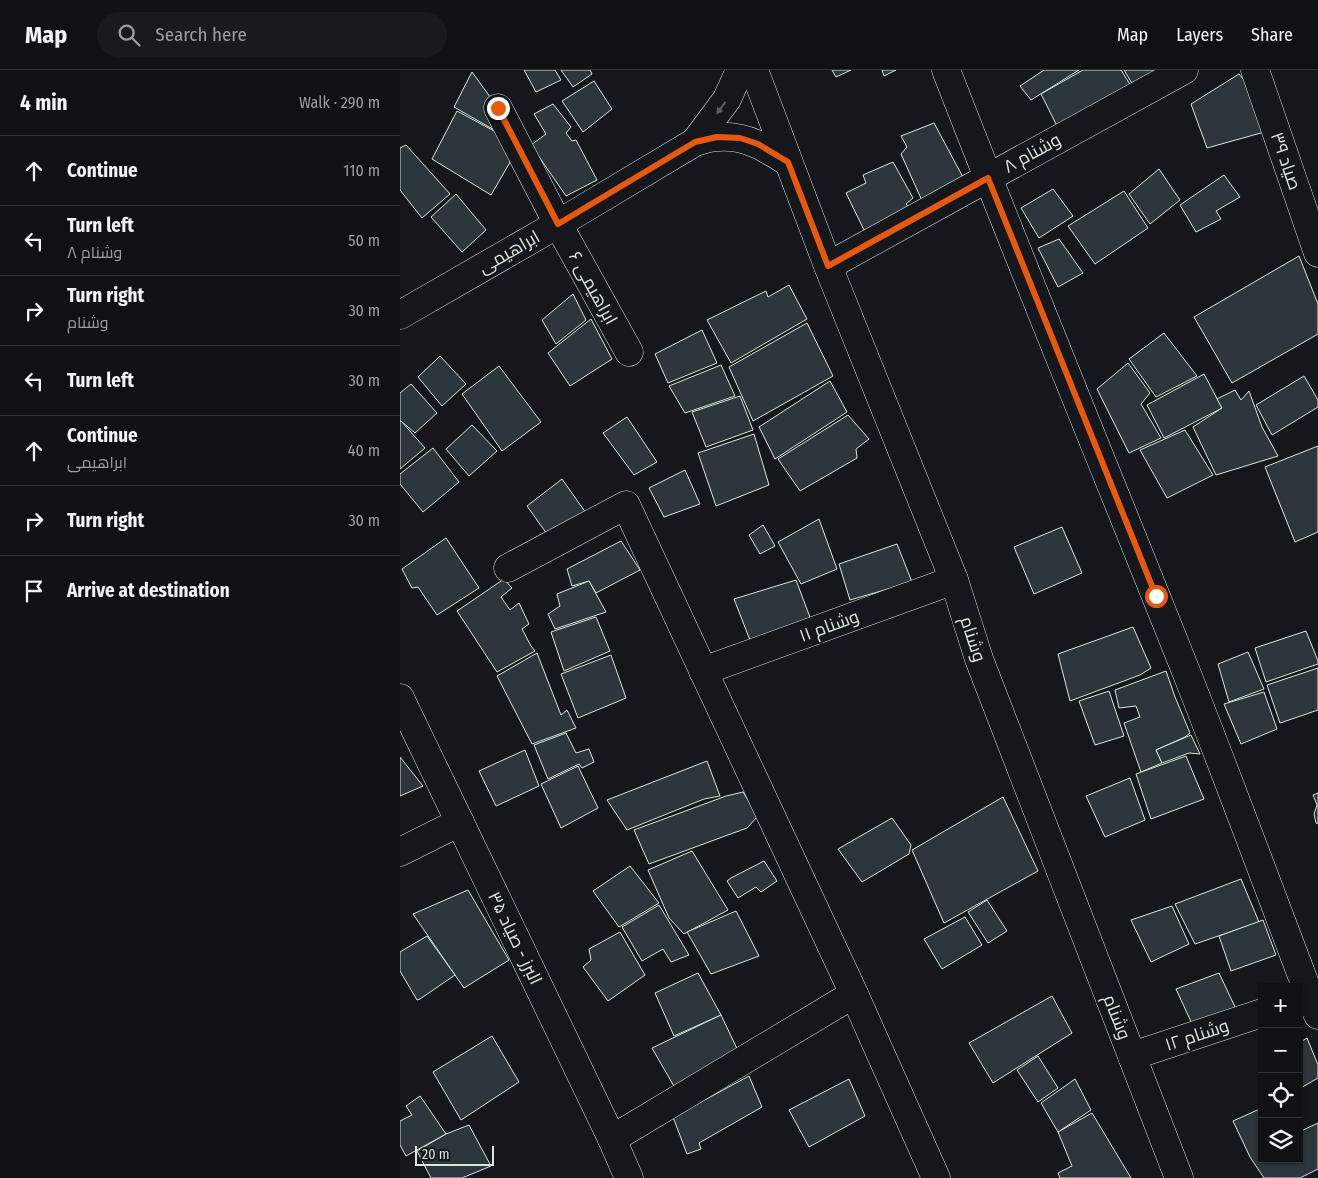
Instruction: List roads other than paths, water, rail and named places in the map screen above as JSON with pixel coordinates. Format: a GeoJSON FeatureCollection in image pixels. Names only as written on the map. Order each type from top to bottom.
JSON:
{"type":"FeatureCollection","features":[{"type":"Feature","properties":{"kind":"street"},"geometry":{"type":"LineString","coordinates":[[695,142],[727,99],[740,70]]}},
{"type":"Feature","properties":{"kind":"street","name":"وشنام"},"geometry":{"type":"LineString","coordinates":[[754,70],[764,101],[828,266],[954,580],[979,659],[1179,1178]]}},
{"type":"Feature","properties":{"kind":"street"},"geometry":{"type":"LineString","coordinates":[[946,70],[1188,678],[1311,1002]]}},
{"type":"Feature","properties":{"kind":"street","name":"وشنام ۸"},"geometry":{"type":"LineString","coordinates":[[828,266],[1184,70]]}},
{"type":"Feature","properties":{"kind":"street","name":"صیاد ۳۹"},"geometry":{"type":"LineString","coordinates":[[1255,70],[1318,253]]}},
{"type":"Feature","properties":{"kind":"street","name":"ابراهیمی ۶"},"geometry":{"type":"LineString","coordinates":[[498,108],[558,224],[629,352]]}},
{"type":"Feature","properties":{"kind":"street"},"geometry":{"type":"LineString","coordinates":[[695,142],[717,137],[740,138],[758,144],[788,162]]}},
{"type":"Feature","properties":{"kind":"street","name":"ابراهیمی"},"geometry":{"type":"LineString","coordinates":[[400,315],[695,142]]}},
{"type":"Feature","properties":{"kind":"street"},"geometry":{"type":"LineString","coordinates":[[508,568],[626,505],[854,994],[936,1178]]}},
{"type":"Feature","properties":{"kind":"street","name":"وشنام ۱۱"},"geometry":{"type":"LineString","coordinates":[[703,671],[954,580]]}},
{"type":"Feature","properties":{"kind":"street","name":"البرز - صیاد ۳۵"},"geometry":{"type":"LineString","coordinates":[[400,698],[629,1178]]}},
{"type":"Feature","properties":{"kind":"street"},"geometry":{"type":"LineString","coordinates":[[400,852],[460,822]]}},
{"type":"Feature","properties":{"kind":"street"},"geometry":{"type":"LineString","coordinates":[[612,1139],[854,994]]}},
{"type":"Feature","properties":{"kind":"street","name":"وشنام ۱۲"},"geometry":{"type":"LineString","coordinates":[[1132,1056],[1258,1014]]}}]}
